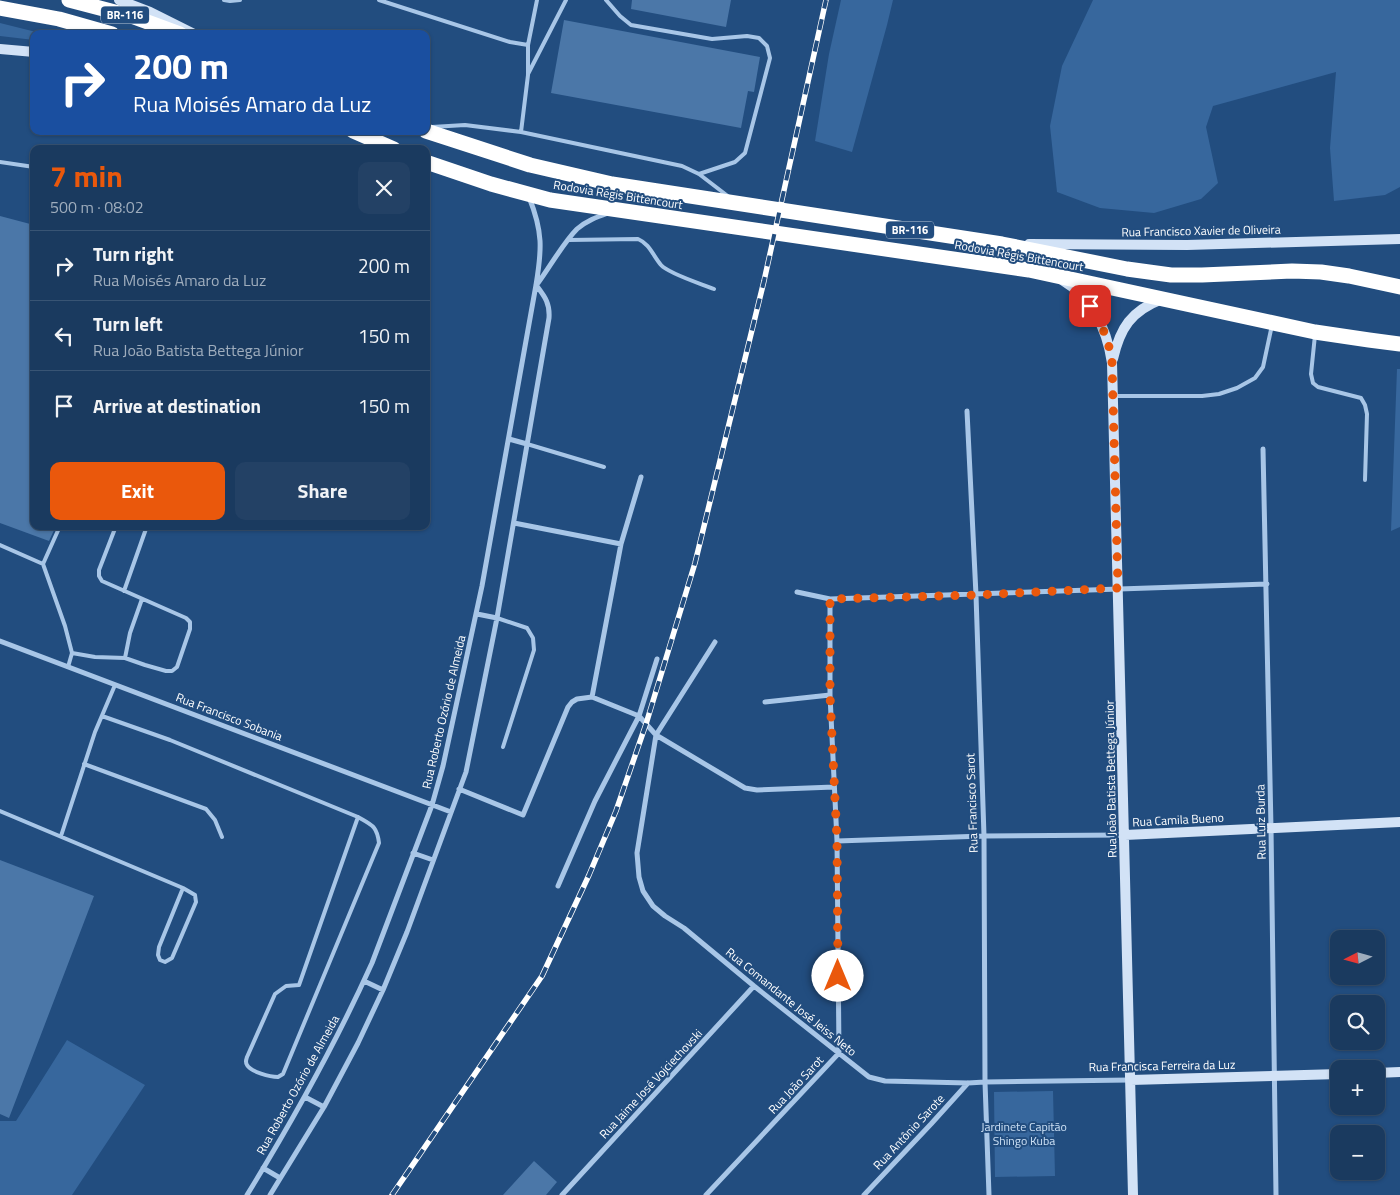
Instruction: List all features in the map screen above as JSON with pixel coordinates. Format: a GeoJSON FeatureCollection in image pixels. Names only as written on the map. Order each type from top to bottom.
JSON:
{"type":"FeatureCollection","features":[{"type":"Feature","properties":{"kind":"highway","name":"BR-116"},"geometry":{"type":"LineString","coordinates":[[69,0],[134,17],[169,30]]}},
{"type":"Feature","properties":{"kind":"highway","name":"BR-116"},"geometry":{"type":"LineString","coordinates":[[0,8],[59,19],[98,30]]}},
{"type":"Feature","properties":{"kind":"highway","name":"Rodovia Régis Bittencourt"},"geometry":{"type":"LineString","coordinates":[[430,132],[530,164],[612,184],[1002,244],[1128,269],[1171,274],[1202,275],[1321,272],[1400,287]]}},
{"type":"Feature","properties":{"kind":"highway"},"geometry":{"type":"LineString","coordinates":[[362,135],[385,145]]}},
{"type":"Feature","properties":{"kind":"highway","name":"Rodovia Régis Bittencourt"},"geometry":{"type":"LineString","coordinates":[[430,163],[550,200],[1052,274],[1315,332],[1400,344]]}},
{"type":"Feature","properties":{"kind":"main road","name":"BR-116"},"geometry":{"type":"LineString","coordinates":[[119,0],[150,12],[186,30]]}},
{"type":"Feature","properties":{"kind":"main road"},"geometry":{"type":"LineString","coordinates":[[0,49],[30,52]]}},
{"type":"Feature","properties":{"kind":"main road","name":"Rua Francisco Xavier de Oliveira"},"geometry":{"type":"LineString","coordinates":[[1002,244],[1187,245],[1400,239]]}},
{"type":"Feature","properties":{"kind":"main road","name":"Rua João Batista Bettega Júnior"},"geometry":{"type":"LineString","coordinates":[[1052,274],[1069,284],[1080,294],[1099,319],[1110,347],[1112,362],[1133,1195]]}},
{"type":"Feature","properties":{"kind":"main road","name":"Rua João Batista Bettega Júnior"},"geometry":{"type":"LineString","coordinates":[[1112,362],[1119,339],[1128,323],[1140,310],[1162,299]]}},
{"type":"Feature","properties":{"kind":"main road","name":"Rua Camila Bueno"},"geometry":{"type":"LineString","coordinates":[[1125,835],[1400,822]]}},
{"type":"Feature","properties":{"kind":"main road"},"geometry":{"type":"LineString","coordinates":[[1385,1073],[1400,1072]]}},
{"type":"Feature","properties":{"kind":"main road","name":"Rua Francisca Ferreira da Luz"},"geometry":{"type":"LineString","coordinates":[[1131,1080],[1330,1074]]}},
{"type":"Feature","properties":{"kind":"street","name":"Rua Roberto Ozório de Almeida"},"geometry":{"type":"LineString","coordinates":[[246,1195],[304,1097],[364,981],[432,805],[443,766],[477,614],[540,260],[540,234],[537,218],[527,194]]}},
{"type":"Feature","properties":{"kind":"street","name":"Rua Roberto Ozório de Almeida"},"geometry":{"type":"LineString","coordinates":[[536,285],[577,230],[588,222],[614,210]]}},
{"type":"Feature","properties":{"kind":"street"},"geometry":{"type":"LineString","coordinates":[[270,1195],[324,1107],[358,1043],[383,990],[407,932],[470,758],[497,618],[549,318],[550,309],[546,299],[536,285]]}},
{"type":"Feature","properties":{"kind":"street","name":"Rua Francisco Sarot"},"geometry":{"type":"LineString","coordinates":[[966,411],[976,595],[984,836],[985,1082],[988,1195]]}},
{"type":"Feature","properties":{"kind":"street"},"geometry":{"type":"LineString","coordinates":[[509,440],[527,444]]}},
{"type":"Feature","properties":{"kind":"street","name":"Rua Luiz Burda"},"geometry":{"type":"LineString","coordinates":[[1263,449],[1267,584],[1276,1195]]}},
{"type":"Feature","properties":{"kind":"street"},"geometry":{"type":"LineString","coordinates":[[592,697],[621,544],[641,477]]}},
{"type":"Feature","properties":{"kind":"street"},"geometry":{"type":"LineString","coordinates":[[514,523],[621,544]]}},
{"type":"Feature","properties":{"kind":"street"},"geometry":{"type":"LineString","coordinates":[[797,592],[830,599],[1267,584]]}},
{"type":"Feature","properties":{"kind":"street","name":"Rua João Sarot"},"geometry":{"type":"LineString","coordinates":[[706,1195],[839,1054],[837,840],[830,695],[830,599]]}},
{"type":"Feature","properties":{"kind":"street"},"geometry":{"type":"LineString","coordinates":[[477,614],[497,618]]}},
{"type":"Feature","properties":{"kind":"street","name":"Rua Francisco Sobania"},"geometry":{"type":"LineString","coordinates":[[0,641],[451,812]]}},
{"type":"Feature","properties":{"kind":"street"},"geometry":{"type":"LineString","coordinates":[[656,735],[715,642]]}},
{"type":"Feature","properties":{"kind":"street"},"geometry":{"type":"LineString","coordinates":[[558,886],[595,802],[638,716],[657,659]]}},
{"type":"Feature","properties":{"kind":"street"},"geometry":{"type":"LineString","coordinates":[[765,702],[830,695]]}},
{"type":"Feature","properties":{"kind":"street"},"geometry":{"type":"LineString","coordinates":[[460,789],[523,815],[568,707],[578,699],[592,697],[638,716],[656,735],[745,788],[757,790],[834,787]]}},
{"type":"Feature","properties":{"kind":"street","name":"Rua Comandante José Jeiss Neto"},"geometry":{"type":"LineString","coordinates":[[656,735],[637,853],[639,877],[644,891],[653,906],[684,928],[869,1077],[885,1081],[985,1082]]}},
{"type":"Feature","properties":{"kind":"street","name":"Rua Camila Bueno"},"geometry":{"type":"LineString","coordinates":[[837,840],[1125,835]]}},
{"type":"Feature","properties":{"kind":"street"},"geometry":{"type":"LineString","coordinates":[[414,853],[433,860]]}},
{"type":"Feature","properties":{"kind":"street"},"geometry":{"type":"LineString","coordinates":[[364,981],[383,990]]}},
{"type":"Feature","properties":{"kind":"street","name":"Rua Jaime José Vojciechovski"},"geometry":{"type":"LineString","coordinates":[[562,1195],[754,986]]}},
{"type":"Feature","properties":{"kind":"street","name":"Rua Francisca Ferreira da Luz"},"geometry":{"type":"LineString","coordinates":[[985,1082],[1131,1080]]}},
{"type":"Feature","properties":{"kind":"street","name":"Rua Antônio Sarote"},"geometry":{"type":"LineString","coordinates":[[864,1195],[932,1124],[968,1083]]}},
{"type":"Feature","properties":{"kind":"street"},"geometry":{"type":"LineString","coordinates":[[304,1097],[324,1107]]}},
{"type":"Feature","properties":{"kind":"street"},"geometry":{"type":"LineString","coordinates":[[263,1168],[280,1178]]}},
{"type":"Feature","properties":{"kind":"lane"},"geometry":{"type":"LineString","coordinates":[[224,0],[240,0]]}},
{"type":"Feature","properties":{"kind":"lane"},"geometry":{"type":"LineString","coordinates":[[379,0],[510,42],[528,45]]}},
{"type":"Feature","properties":{"kind":"lane"},"geometry":{"type":"LineString","coordinates":[[521,132],[528,75],[528,45],[537,0]]}},
{"type":"Feature","properties":{"kind":"lane"},"geometry":{"type":"LineString","coordinates":[[528,75],[566,0]]}},
{"type":"Feature","properties":{"kind":"lane"},"geometry":{"type":"LineString","coordinates":[[606,0],[631,25],[712,40],[746,36],[759,38],[767,46],[770,58],[745,154],[735,162],[699,174]]}},
{"type":"Feature","properties":{"kind":"lane"},"geometry":{"type":"LineString","coordinates":[[430,127],[464,125],[521,132],[682,166],[699,174],[738,204]]}},
{"type":"Feature","properties":{"kind":"lane"},"geometry":{"type":"LineString","coordinates":[[0,162],[30,166]]}},
{"type":"Feature","properties":{"kind":"lane"},"geometry":{"type":"LineString","coordinates":[[569,240],[638,239],[644,241],[661,265],[669,271],[714,289]]}},
{"type":"Feature","properties":{"kind":"lane"},"geometry":{"type":"LineString","coordinates":[[1113,396],[1202,396],[1219,394],[1237,388],[1256,378],[1263,366],[1272,323]]}},
{"type":"Feature","properties":{"kind":"lane"},"geometry":{"type":"LineString","coordinates":[[1315,332],[1311,374],[1313,383],[1318,387],[1361,398],[1365,405],[1368,414],[1365,480]]}},
{"type":"Feature","properties":{"kind":"lane"},"geometry":{"type":"LineString","coordinates":[[527,444],[604,467]]}},
{"type":"Feature","properties":{"kind":"lane"},"geometry":{"type":"LineString","coordinates":[[58,530],[43,564],[65,626],[72,653],[68,667]]}},
{"type":"Feature","properties":{"kind":"lane"},"geometry":{"type":"LineString","coordinates":[[72,653],[95,658],[126,658],[166,671],[172,671],[177,667],[190,629],[190,622],[186,618],[102,581],[99,576],[99,570],[114,530]]}},
{"type":"Feature","properties":{"kind":"lane"},"geometry":{"type":"LineString","coordinates":[[124,591],[146,530]]}},
{"type":"Feature","properties":{"kind":"lane"},"geometry":{"type":"LineString","coordinates":[[0,545],[43,564]]}},
{"type":"Feature","properties":{"kind":"lane"},"geometry":{"type":"LineString","coordinates":[[126,658],[130,633],[142,599]]}},
{"type":"Feature","properties":{"kind":"lane"},"geometry":{"type":"LineString","coordinates":[[497,618],[527,628],[533,638],[534,650],[503,747]]}},
{"type":"Feature","properties":{"kind":"lane"},"geometry":{"type":"LineString","coordinates":[[62,836],[94,732],[115,684]]}},
{"type":"Feature","properties":{"kind":"lane"},"geometry":{"type":"LineString","coordinates":[[102,716],[170,740],[358,817],[374,826],[378,834],[379,843],[283,1074],[278,1077],[264,1074],[248,1066],[246,1062],[247,1056],[275,994],[286,986],[299,985],[358,817]]}},
{"type":"Feature","properties":{"kind":"lane"},"geometry":{"type":"LineString","coordinates":[[84,764],[206,809],[215,820],[222,837]]}},
{"type":"Feature","properties":{"kind":"lane"},"geometry":{"type":"LineString","coordinates":[[0,812],[62,836],[183,888],[194,894],[196,902],[172,958],[165,962],[160,960],[158,955],[159,947],[183,888]]}},
{"type":"Feature","properties":{"kind":"green space"},"geometry":{"type":"Polygon","coordinates":[[[841,0],[893,0],[852,152],[815,141],[829,54],[841,0]]]}},
{"type":"Feature","properties":{"kind":"green space"},"geometry":{"type":"Polygon","coordinates":[[[1093,0],[1400,0],[1400,187],[1385,195],[1334,201],[1330,148],[1336,72],[1213,106],[1206,127],[1218,183],[1201,199],[1154,213],[1100,208],[1057,192],[1050,126],[1062,66],[1093,0]]]}},
{"type":"Feature","properties":{"kind":"green space"},"geometry":{"type":"Polygon","coordinates":[[[0,23],[30,30],[30,40],[0,36],[0,23]]]}},
{"type":"Feature","properties":{"kind":"green space"},"geometry":{"type":"Polygon","coordinates":[[[1397,369],[1400,369],[1400,527],[1391,531],[1397,369]]]}},
{"type":"Feature","properties":{"kind":"green space"},"geometry":{"type":"Polygon","coordinates":[[[67,1040],[145,1085],[72,1195],[0,1195],[0,1121],[16,1121],[67,1040]]]}},
{"type":"Feature","properties":{"kind":"green space","name":"Jardinete Capitão Shingo Kuba"},"geometry":{"type":"Polygon","coordinates":[[[1053,1091],[1055,1176],[995,1177],[994,1092],[1053,1091]]]}},
{"type":"Feature","properties":{"kind":"building"},"geometry":{"type":"Polygon","coordinates":[[[632,0],[731,0],[726,27],[631,9],[632,0]]]}},
{"type":"Feature","properties":{"kind":"building"},"geometry":{"type":"Polygon","coordinates":[[[564,20],[760,57],[754,92],[748,91],[741,128],[551,93],[564,20]]]}},
{"type":"Feature","properties":{"kind":"building"},"geometry":{"type":"Polygon","coordinates":[[[0,216],[30,224],[30,530],[54,530],[49,541],[0,523],[0,216]]]}},
{"type":"Feature","properties":{"kind":"building"},"geometry":{"type":"Polygon","coordinates":[[[0,860],[94,896],[9,1118],[0,1114],[0,860]]]}},
{"type":"Feature","properties":{"kind":"building"},"geometry":{"type":"Polygon","coordinates":[[[534,1161],[557,1182],[546,1195],[503,1195],[534,1161]]]}},
{"type":"Feature","properties":{"kind":"railway"},"geometry":{"type":"LineString","coordinates":[[392,1195],[542,976],[589,875],[616,811],[646,724],[695,563],[764,281],[826,0]]}},
{"type":"Feature","properties":{"kind":"route"},"geometry":{"type":"LineString","coordinates":[[838,976],[837,840],[830,695],[830,599],[976,595],[1118,588],[1112,362],[1110,347],[1105,333],[1099,319],[1090,306]]}}]}
